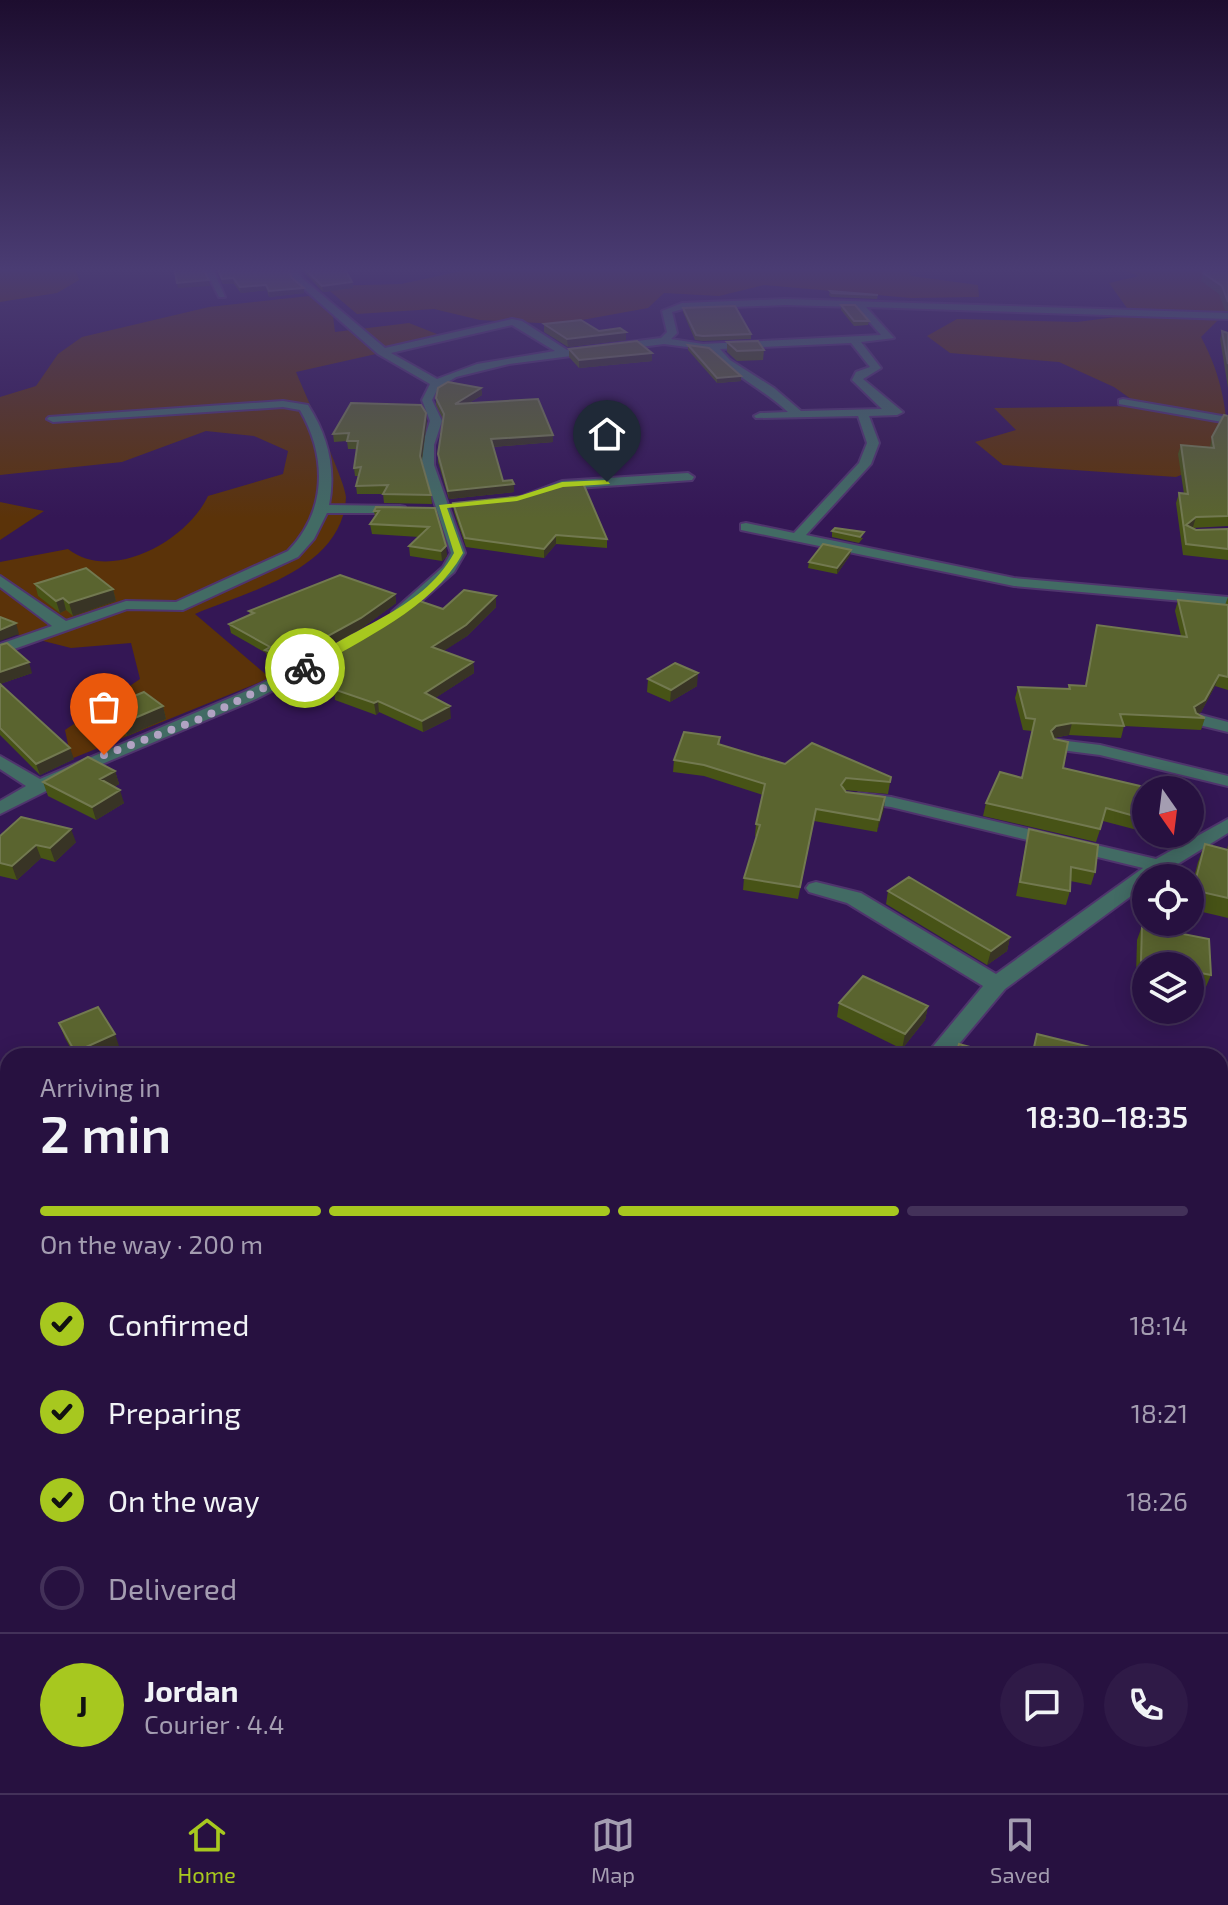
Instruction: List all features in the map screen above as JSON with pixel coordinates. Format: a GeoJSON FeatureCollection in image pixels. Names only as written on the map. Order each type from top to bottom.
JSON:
{"type":"FeatureCollection","features":[{"type":"Feature","properties":{"kind":"street"},"geometry":{"type":"LineString","coordinates":[[382,352],[388,351]]}},
{"type":"Feature","properties":{"kind":"street"},"geometry":{"type":"LineString","coordinates":[[561,351],[566,354]]}},
{"type":"Feature","properties":{"kind":"street"},"geometry":{"type":"LineString","coordinates":[[384,623],[407,608],[456,560],[455,534],[432,510],[427,459],[436,421],[427,400],[437,383],[493,365],[591,351]]}},
{"type":"Feature","properties":{"kind":"street"},"geometry":{"type":"LineString","coordinates":[[716,351],[726,362],[770,390],[798,415]]}},
{"type":"Feature","properties":{"kind":"street"},"geometry":{"type":"LineString","coordinates":[[760,416],[897,411],[886,407],[857,380],[860,374],[876,368],[862,351]]}},
{"type":"Feature","properties":{"kind":"street"},"geometry":{"type":"LineString","coordinates":[[382,352],[407,369],[437,383]]}},
{"type":"Feature","properties":{"kind":"street"},"geometry":{"type":"LineString","coordinates":[[1123,402],[1228,420]]}},
{"type":"Feature","properties":{"kind":"street"},"geometry":{"type":"LineString","coordinates":[[0,649],[126,605],[178,607],[293,554],[305,545],[324,509],[326,481],[316,425],[304,407],[283,404],[53,419]]}},
{"type":"Feature","properties":{"kind":"street"},"geometry":{"type":"LineString","coordinates":[[796,538],[865,464],[873,443],[863,414]]}},
{"type":"Feature","properties":{"kind":"street"},"geometry":{"type":"LineString","coordinates":[[517,499],[562,485],[688,477]]}},
{"type":"Feature","properties":{"kind":"street"},"geometry":{"type":"LineString","coordinates":[[324,509],[432,510],[457,505]]}},
{"type":"Feature","properties":{"kind":"street"},"geometry":{"type":"LineString","coordinates":[[746,527],[1014,582],[1228,601]]}},
{"type":"Feature","properties":{"kind":"street"},"geometry":{"type":"LineString","coordinates":[[0,580],[64,627]]}},
{"type":"Feature","properties":{"kind":"street"},"geometry":{"type":"LineString","coordinates":[[0,808],[38,786],[265,689],[345,646]]}},
{"type":"Feature","properties":{"kind":"street"},"geometry":{"type":"LineString","coordinates":[[1201,720],[1228,727]]}},
{"type":"Feature","properties":{"kind":"street"},"geometry":{"type":"LineString","coordinates":[[1059,745],[1100,750],[1228,781]]}},
{"type":"Feature","properties":{"kind":"street"},"geometry":{"type":"LineString","coordinates":[[0,761],[38,786]]}},
{"type":"Feature","properties":{"kind":"street"},"geometry":{"type":"LineString","coordinates":[[851,797],[891,802],[1151,864]]}},
{"type":"Feature","properties":{"kind":"street"},"geometry":{"type":"LineString","coordinates":[[1162,864],[1228,825]]}},
{"type":"Feature","properties":{"kind":"street"},"geometry":{"type":"LineString","coordinates":[[943,1048],[997,984],[1132,886]]}},
{"type":"Feature","properties":{"kind":"street"},"geometry":{"type":"LineString","coordinates":[[816,888],[854,898],[997,984]]}},
{"type":"Feature","properties":{"kind":"shaded area"},"geometry":{"type":"Polygon","coordinates":[[[63,351],[391,351],[296,372],[346,497],[341,522],[329,542],[311,560],[290,574],[195,614],[270,678],[71,759],[65,730],[140,679],[131,643],[71,648],[0,630],[0,562],[68,549],[86,558],[105,561],[126,559],[146,552],[166,542],[183,528],[198,513],[208,496],[283,474],[288,451],[254,436],[206,431],[122,462],[0,475],[0,397],[36,386],[63,351]]]}},
{"type":"Feature","properties":{"kind":"shaded area"},"geometry":{"type":"Polygon","coordinates":[[[947,351],[1207,351],[1222,395],[1228,456],[1176,477],[1003,465],[975,442],[1016,430],[994,408],[1141,406],[1114,387],[1059,362],[947,351]]]}},
{"type":"Feature","properties":{"kind":"shaded area"},"geometry":{"type":"Polygon","coordinates":[[[0,502],[44,511],[0,540],[0,502]]]}},
{"type":"Feature","properties":{"kind":"building"},"geometry":{"type":"Polygon","coordinates":[[[571,351],[652,353],[579,360],[571,351]]]}},
{"type":"Feature","properties":{"kind":"building"},"geometry":{"type":"Polygon","coordinates":[[[693,351],[712,351],[741,376],[717,378],[693,351]]]}},
{"type":"Feature","properties":{"kind":"building"},"geometry":{"type":"Polygon","coordinates":[[[448,382],[481,388],[455,404],[538,399],[553,435],[491,439],[503,481],[512,480],[514,484],[448,491],[438,454],[444,414],[436,398],[438,388],[448,382]]]}},
{"type":"Feature","properties":{"kind":"building"},"geometry":{"type":"Polygon","coordinates":[[[351,403],[421,405],[426,413],[420,456],[431,495],[383,494],[388,485],[356,486],[361,467],[354,468],[358,441],[347,441],[349,433],[333,434],[351,403]]]}},
{"type":"Feature","properties":{"kind":"building"},"geometry":{"type":"Polygon","coordinates":[[[1224,415],[1228,416],[1228,516],[1196,517],[1186,525],[1196,530],[1228,529],[1228,549],[1186,544],[1179,493],[1188,494],[1181,445],[1214,448],[1212,437],[1224,415]]]}},
{"type":"Feature","properties":{"kind":"building"},"geometry":{"type":"Polygon","coordinates":[[[583,483],[607,539],[556,535],[544,549],[465,538],[453,503],[524,496],[560,485],[583,483]]]}},
{"type":"Feature","properties":{"kind":"building"},"geometry":{"type":"Polygon","coordinates":[[[376,507],[435,508],[446,546],[441,551],[409,546],[429,527],[370,524],[379,511],[374,511],[376,507]]]}},
{"type":"Feature","properties":{"kind":"building"},"geometry":{"type":"Polygon","coordinates":[[[835,528],[864,532],[860,537],[832,531],[835,528]]]}},
{"type":"Feature","properties":{"kind":"building"},"geometry":{"type":"Polygon","coordinates":[[[823,544],[851,550],[837,568],[809,562],[823,544]]]}},
{"type":"Feature","properties":{"kind":"building"},"geometry":{"type":"Polygon","coordinates":[[[86,568],[113,589],[69,603],[63,598],[56,601],[35,584],[86,568]]]}},
{"type":"Feature","properties":{"kind":"building"},"geometry":{"type":"Polygon","coordinates":[[[340,575],[395,594],[361,618],[288,658],[265,650],[270,647],[229,624],[254,613],[249,611],[340,575]]]}},
{"type":"Feature","properties":{"kind":"building"},"geometry":{"type":"Polygon","coordinates":[[[464,590],[496,596],[466,625],[432,647],[473,662],[425,693],[450,706],[422,721],[378,701],[374,703],[333,689],[340,684],[309,669],[313,667],[308,665],[384,621],[414,599],[443,609],[464,590]]]}},
{"type":"Feature","properties":{"kind":"building"},"geometry":{"type":"Polygon","coordinates":[[[1178,600],[1228,605],[1228,677],[1219,675],[1205,700],[1194,707],[1196,713],[1205,718],[1120,714],[1124,726],[1072,723],[1056,726],[1051,731],[1054,739],[1068,742],[1063,768],[1132,784],[1132,815],[1106,808],[1100,829],[986,803],[1000,772],[1022,778],[1035,719],[1026,718],[1018,687],[1070,689],[1069,685],[1086,686],[1097,625],[1187,637],[1178,600]]]}},
{"type":"Feature","properties":{"kind":"building"},"geometry":{"type":"Polygon","coordinates":[[[0,617],[16,623],[0,630],[0,617]]]}},
{"type":"Feature","properties":{"kind":"building"},"geometry":{"type":"Polygon","coordinates":[[[7,643],[29,662],[0,672],[0,645],[7,643]]]}},
{"type":"Feature","properties":{"kind":"building"},"geometry":{"type":"Polygon","coordinates":[[[675,663],[698,673],[671,690],[648,679],[675,663]]]}},
{"type":"Feature","properties":{"kind":"building"},"geometry":{"type":"Polygon","coordinates":[[[0,684],[70,748],[36,764],[0,728],[0,684]]]}},
{"type":"Feature","properties":{"kind":"building"},"geometry":{"type":"Polygon","coordinates":[[[144,692],[163,706],[123,723],[105,708],[144,692]]]}},
{"type":"Feature","properties":{"kind":"building"},"geometry":{"type":"Polygon","coordinates":[[[684,732],[720,737],[718,744],[785,764],[812,743],[891,777],[890,782],[846,778],[841,785],[846,792],[885,797],[879,820],[816,809],[800,887],[744,878],[760,825],[756,824],[765,784],[704,765],[674,760],[684,732]]]}},
{"type":"Feature","properties":{"kind":"building"},"geometry":{"type":"Polygon","coordinates":[[[88,757],[115,771],[100,779],[120,790],[92,807],[43,782],[88,757]]]}},
{"type":"Feature","properties":{"kind":"building"},"geometry":{"type":"Polygon","coordinates":[[[21,817],[71,829],[50,848],[36,845],[12,866],[0,863],[0,836],[21,817]]]}},
{"type":"Feature","properties":{"kind":"building"},"geometry":{"type":"Polygon","coordinates":[[[1029,829],[1098,845],[1095,872],[1071,867],[1070,891],[1020,882],[1029,829]]]}},
{"type":"Feature","properties":{"kind":"building"},"geometry":{"type":"Polygon","coordinates":[[[1205,844],[1228,850],[1228,898],[1204,893],[1204,864],[1200,864],[1205,844]]]}},
{"type":"Feature","properties":{"kind":"building"},"geometry":{"type":"Polygon","coordinates":[[[909,877],[1010,937],[991,951],[888,891],[909,877]]]}},
{"type":"Feature","properties":{"kind":"building"},"geometry":{"type":"Polygon","coordinates":[[[1142,936],[1209,939],[1211,975],[1204,974],[1204,952],[1141,952],[1142,936]]]}},
{"type":"Feature","properties":{"kind":"building"},"geometry":{"type":"Polygon","coordinates":[[[863,976],[928,1006],[905,1034],[839,1003],[863,976]]]}},
{"type":"Feature","properties":{"kind":"building"},"geometry":{"type":"Polygon","coordinates":[[[98,1007],[115,1034],[84,1048],[73,1048],[59,1023],[98,1007]]]}},
{"type":"Feature","properties":{"kind":"building"},"geometry":{"type":"Polygon","coordinates":[[[1037,1034],[1090,1047],[1090,1048],[1034,1048],[1037,1034]]]}},
{"type":"Feature","properties":{"kind":"way so far"},"geometry":{"type":"LineString","coordinates":[[104,755],[200,719],[305,668]]}},
{"type":"Feature","properties":{"kind":"route"},"geometry":{"type":"LineString","coordinates":[[305,668],[407,608],[449,569],[458,553],[455,534],[442,506],[517,499],[554,486],[607,482]]}}]}
